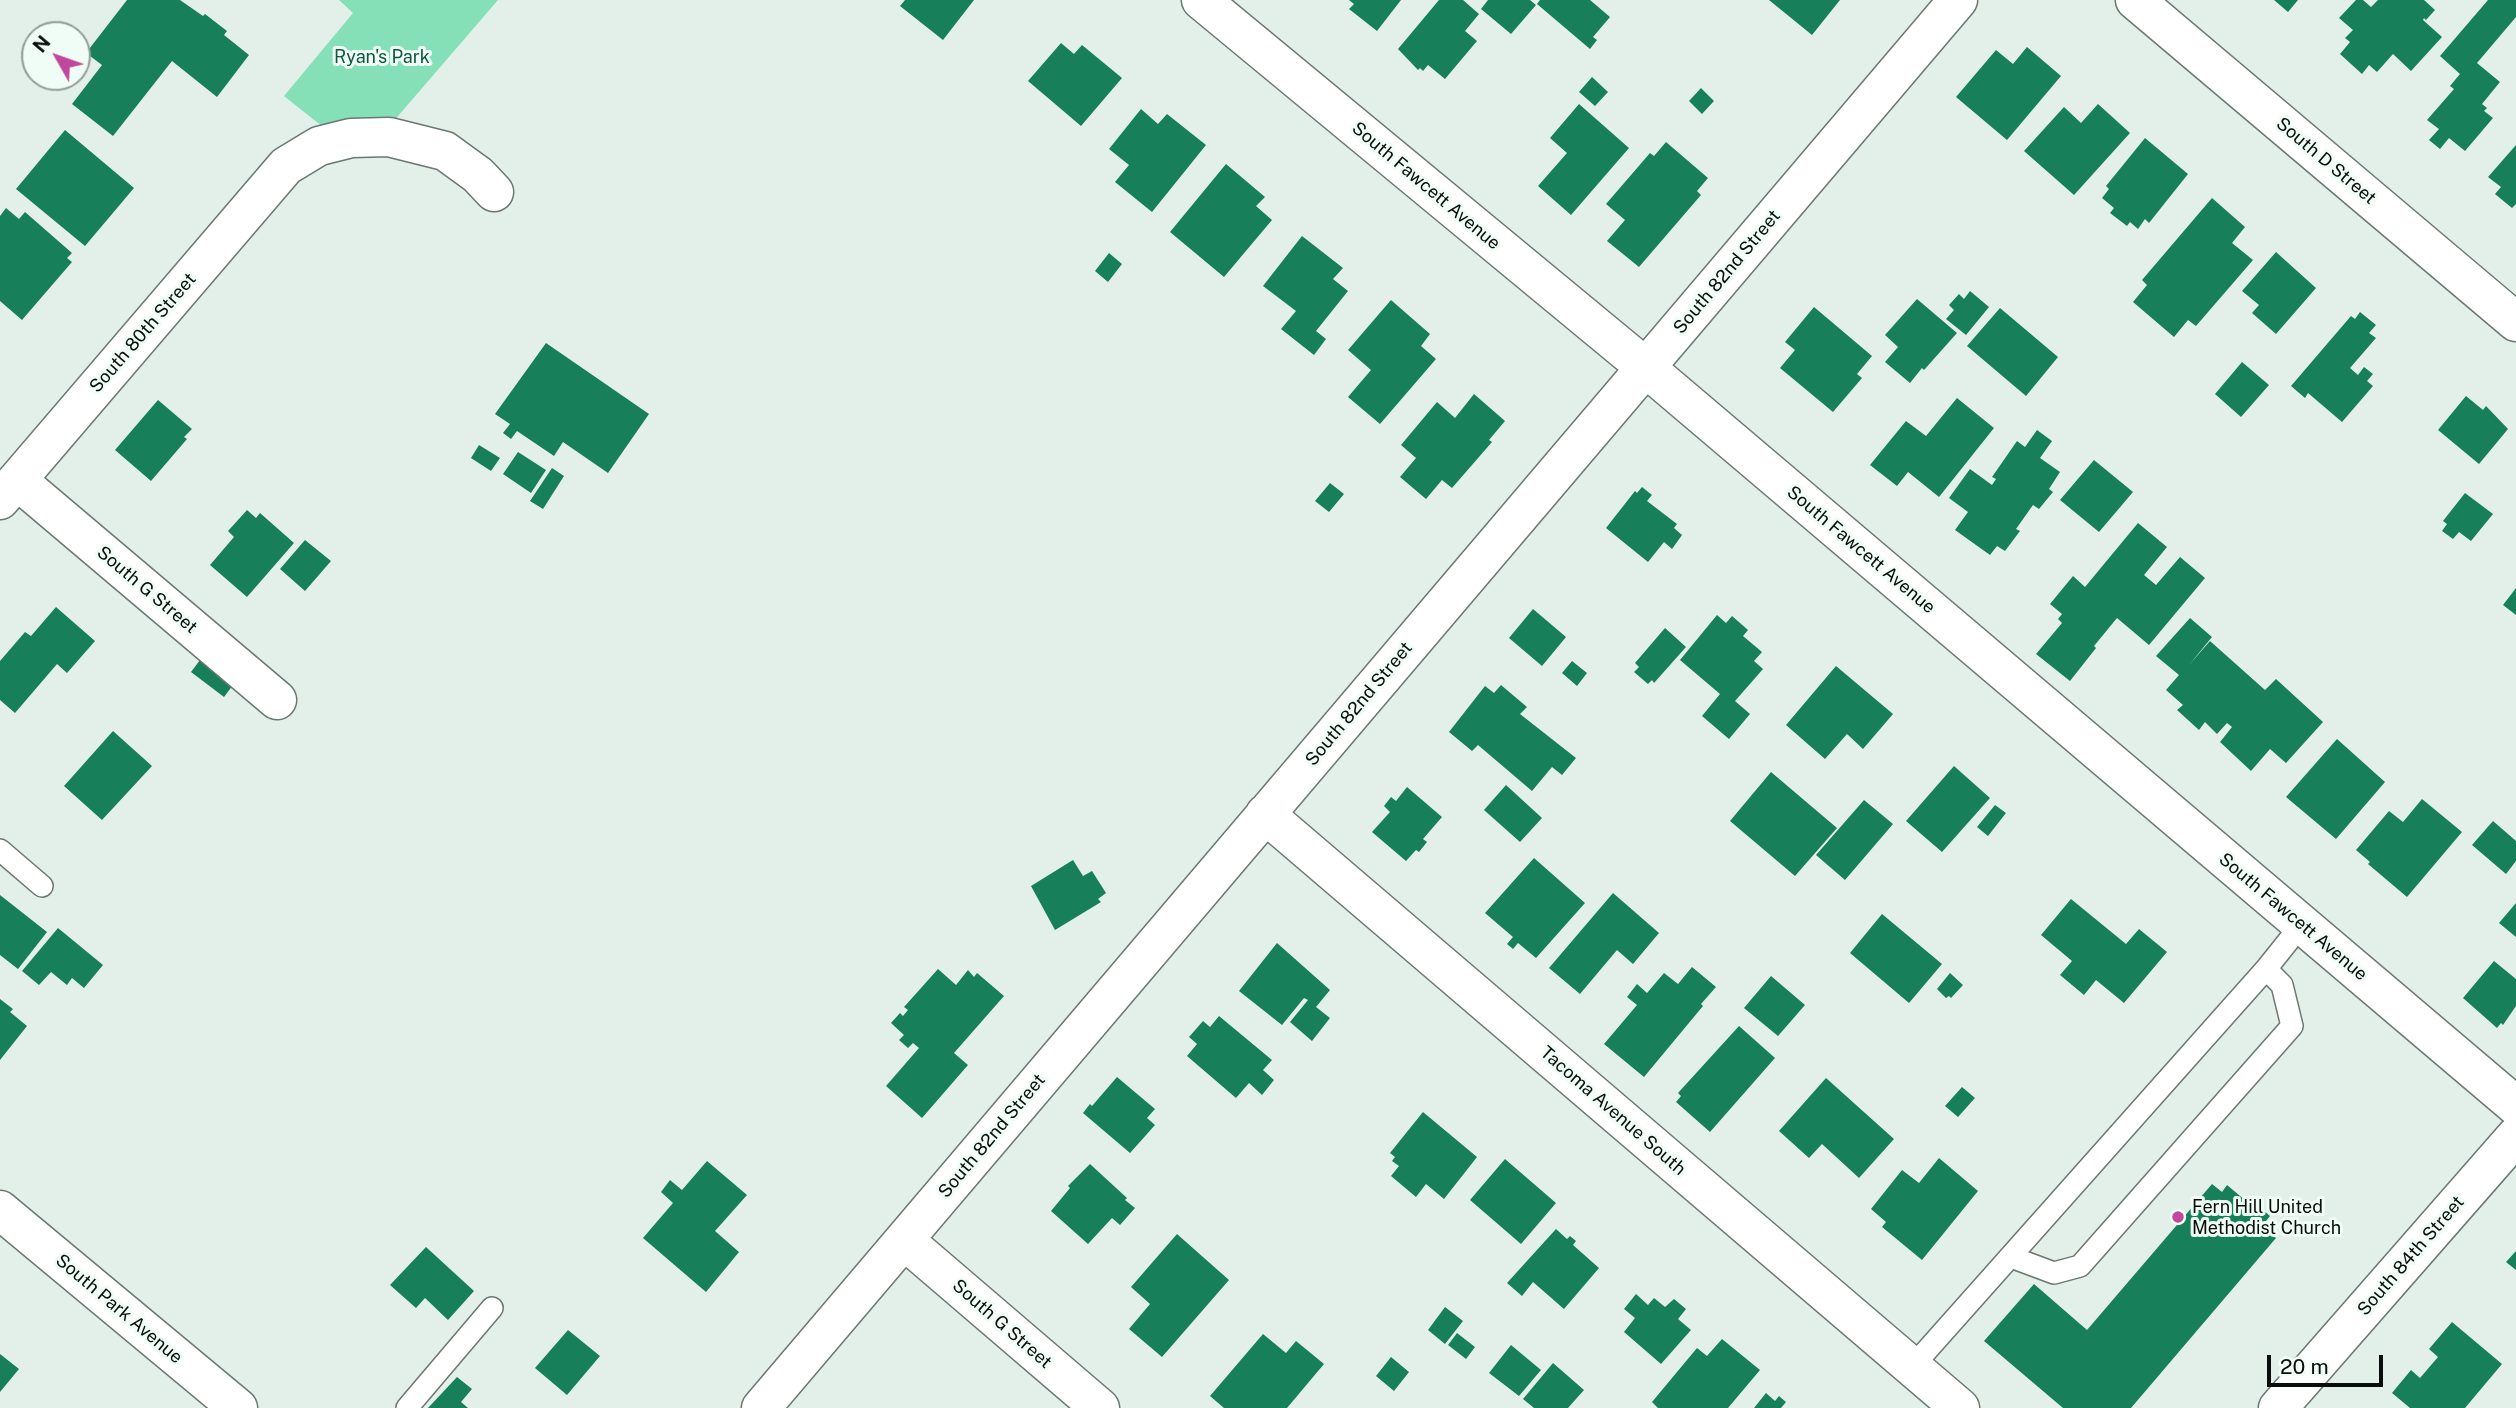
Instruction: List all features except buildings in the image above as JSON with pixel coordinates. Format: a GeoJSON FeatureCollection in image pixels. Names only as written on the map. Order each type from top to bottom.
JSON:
{"type":"FeatureCollection","features":[{"type":"Feature","properties":{"kind":"street","name":"South Fawcett Avenue"},"geometry":{"type":"LineString","coordinates":[[1201,0],[1646,367],[2516,1106]]}},
{"type":"Feature","properties":{"kind":"street","name":"South 82nd Street"},"geometry":{"type":"LineString","coordinates":[[761,1408],[1958,0]]}},
{"type":"Feature","properties":{"kind":"street","name":"South D Street"},"geometry":{"type":"LineString","coordinates":[[2135,0],[2516,322]]}},
{"type":"Feature","properties":{"kind":"street","name":"South 80th Street"},"geometry":{"type":"LineString","coordinates":[[8,490],[286,166],[319,146],[351,138],[389,137],[445,151],[478,175],[494,192]]}},
{"type":"Feature","properties":{"kind":"street","name":"South G Street"},"geometry":{"type":"LineString","coordinates":[[8,490],[277,699]]}},
{"type":"Feature","properties":{"kind":"street","name":"Tacoma Avenue South"},"geometry":{"type":"LineString","coordinates":[[1265,814],[1960,1408]]}},
{"type":"Feature","properties":{"kind":"street","name":"South 84th Street"},"geometry":{"type":"LineString","coordinates":[[2278,1408],[2516,1136]]}},
{"type":"Feature","properties":{"kind":"street","name":"South Park Avenue"},"geometry":{"type":"LineString","coordinates":[[0,1210],[238,1408]]}},
{"type":"Feature","properties":{"kind":"street","name":"South G Street"},"geometry":{"type":"LineString","coordinates":[[904,1240],[1100,1408]]}},
{"type":"Feature","properties":{"kind":"lane"},"geometry":{"type":"LineString","coordinates":[[0,850],[42,886]]}},
{"type":"Feature","properties":{"kind":"lane"},"geometry":{"type":"LineString","coordinates":[[1912,1367],[2266,969],[2302,924]]}},
{"type":"Feature","properties":{"kind":"lane"},"geometry":{"type":"LineString","coordinates":[[2011,1257],[2054,1273],[2080,1266],[2292,1026],[2282,985],[2266,969]]}},
{"type":"Feature","properties":{"kind":"lane"},"geometry":{"type":"LineString","coordinates":[[407,1408],[492,1308]]}},
{"type":"Feature","properties":{"kind":"green space","name":"Ryan's Park"},"geometry":{"type":"Polygon","coordinates":[[[339,0],[498,0],[386,130],[328,131],[284,96],[353,13],[339,0]]]}},
{"type":"Feature","properties":{"kind":"place","name":"Fern Hill United Methodist Church"},"geometry":{"type":"Point","coordinates":[2178,1217]}}]}
